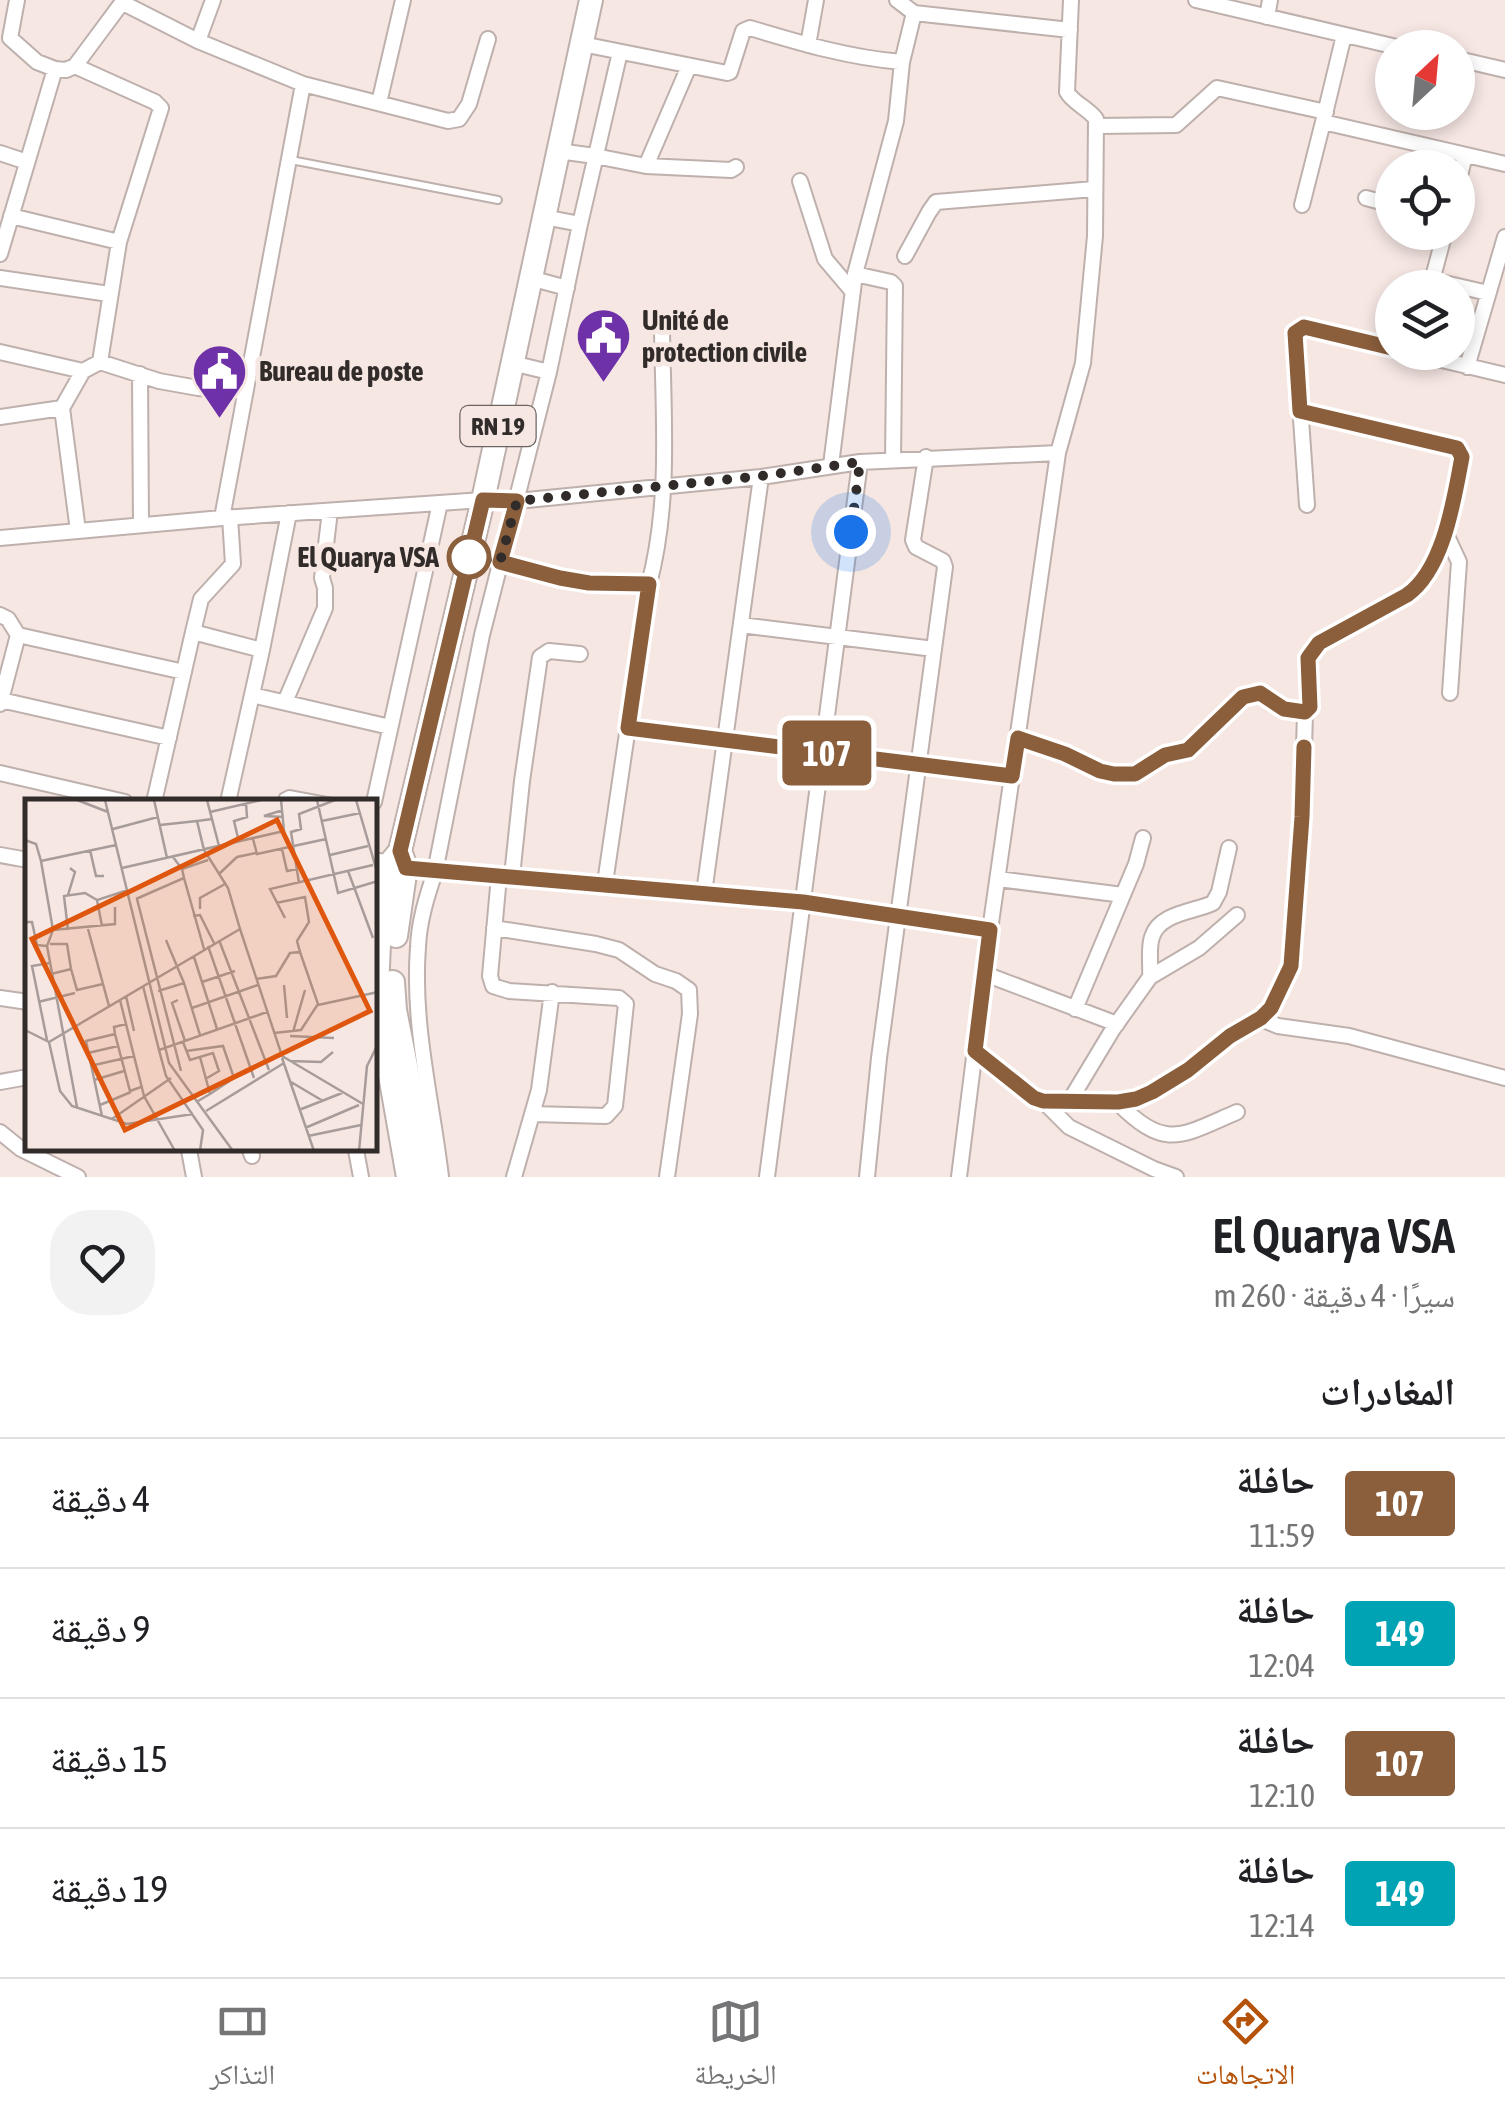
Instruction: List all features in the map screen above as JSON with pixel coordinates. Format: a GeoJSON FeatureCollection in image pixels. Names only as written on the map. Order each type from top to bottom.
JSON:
{"type":"FeatureCollection","features":[{"type":"Feature","properties":{"kind":"highway","name":"RN 19"},"geometry":{"type":"LineString","coordinates":[[378,969],[393,861],[483,500],[591,0]]}},
{"type":"Feature","properties":{"kind":"highway","name":"RN 19"},"geometry":{"type":"LineString","coordinates":[[393,861],[393,988],[428,1177]]}},
{"type":"Feature","properties":{"kind":"highway","name":"RN 19"},"geometry":{"type":"LineString","coordinates":[[378,1030],[408,1177]]}},
{"type":"Feature","properties":{"kind":"street"},"geometry":{"type":"LineString","coordinates":[[17,0],[5,36],[37,62],[55,69],[76,66],[124,2],[198,40],[304,84],[448,121],[459,119],[469,104],[488,40]]}},
{"type":"Feature","properties":{"kind":"street"},"geometry":{"type":"LineString","coordinates":[[198,40],[212,0]]}},
{"type":"Feature","properties":{"kind":"street"},"geometry":{"type":"LineString","coordinates":[[379,104],[404,0]]}},
{"type":"Feature","properties":{"kind":"street"},"geometry":{"type":"LineString","coordinates":[[808,45],[816,0]]}},
{"type":"Feature","properties":{"kind":"street"},"geometry":{"type":"LineString","coordinates":[[897,0],[914,13],[1070,30]]}},
{"type":"Feature","properties":{"kind":"street"},"geometry":{"type":"LineString","coordinates":[[959,1177],[1058,453],[1083,363],[1095,236],[1098,126],[1093,115],[1067,92],[1071,0]]}},
{"type":"Feature","properties":{"kind":"street"},"geometry":{"type":"LineString","coordinates":[[1196,0],[1375,42]]}},
{"type":"Feature","properties":{"kind":"street"},"geometry":{"type":"LineString","coordinates":[[1267,17],[1270,0]]}},
{"type":"Feature","properties":{"kind":"street"},"geometry":{"type":"LineString","coordinates":[[831,466],[856,274],[896,120],[902,62],[914,13]]}},
{"type":"Feature","properties":{"kind":"street"},"geometry":{"type":"LineString","coordinates":[[582,44],[730,72],[746,28],[808,45],[902,62]]}},
{"type":"Feature","properties":{"kind":"street"},"geometry":{"type":"LineString","coordinates":[[1302,205],[1344,35]]}},
{"type":"Feature","properties":{"kind":"street"},"geometry":{"type":"LineString","coordinates":[[441,1177],[421,1053],[418,948],[423,909],[435,872],[482,635],[550,372],[620,52]]}},
{"type":"Feature","properties":{"kind":"street"},"geometry":{"type":"LineString","coordinates":[[1475,64],[1505,70]]}},
{"type":"Feature","properties":{"kind":"street"},"geometry":{"type":"LineString","coordinates":[[76,66],[162,108],[119,242],[100,362]]}},
{"type":"Feature","properties":{"kind":"street"},"geometry":{"type":"LineString","coordinates":[[646,166],[689,66]]}},
{"type":"Feature","properties":{"kind":"street"},"geometry":{"type":"LineString","coordinates":[[0,254],[55,69]]}},
{"type":"Feature","properties":{"kind":"street"},"geometry":{"type":"LineString","coordinates":[[155,799],[201,599],[233,564],[226,517],[245,392],[304,84]]}},
{"type":"Feature","properties":{"kind":"street"},"geometry":{"type":"LineString","coordinates":[[1098,126],[1176,126],[1216,88],[1446,150]]}},
{"type":"Feature","properties":{"kind":"street"},"geometry":{"type":"LineString","coordinates":[[558,151],[646,166],[731,170],[736,167]]}},
{"type":"Feature","properties":{"kind":"street"},"geometry":{"type":"LineString","coordinates":[[0,153],[27,162]]}},
{"type":"Feature","properties":{"kind":"street"},"geometry":{"type":"LineString","coordinates":[[1475,157],[1505,164]]}},
{"type":"Feature","properties":{"kind":"street"},"geometry":{"type":"LineString","coordinates":[[800,181],[825,259],[853,292]]}},
{"type":"Feature","properties":{"kind":"street"},"geometry":{"type":"LineString","coordinates":[[906,256],[936,202],[1094,189]]}},
{"type":"Feature","properties":{"kind":"street"},"geometry":{"type":"LineString","coordinates":[[1366,198],[1375,200]]}},
{"type":"Feature","properties":{"kind":"street"},"geometry":{"type":"LineString","coordinates":[[11,216],[119,242]]}},
{"type":"Feature","properties":{"kind":"street"},"geometry":{"type":"LineString","coordinates":[[544,217],[580,224]]}},
{"type":"Feature","properties":{"kind":"street"},"geometry":{"type":"LineString","coordinates":[[1475,337],[1505,237]]}},
{"type":"Feature","properties":{"kind":"street"},"geometry":{"type":"LineString","coordinates":[[1441,250],[1436,281],[1488,293]]}},
{"type":"Feature","properties":{"kind":"street"},"geometry":{"type":"LineString","coordinates":[[856,274],[895,286],[893,460]]}},
{"type":"Feature","properties":{"kind":"street"},"geometry":{"type":"LineString","coordinates":[[0,278],[109,294]]}},
{"type":"Feature","properties":{"kind":"street"},"geometry":{"type":"LineString","coordinates":[[530,278],[567,288]]}},
{"type":"Feature","properties":{"kind":"street"},"geometry":{"type":"LineString","coordinates":[[1308,506],[1294,339],[1297,330],[1304,327],[1375,344]]}},
{"type":"Feature","properties":{"kind":"street"},"geometry":{"type":"LineString","coordinates":[[606,883],[649,584],[662,524],[662,329]]}},
{"type":"Feature","properties":{"kind":"street"},"geometry":{"type":"LineString","coordinates":[[0,352],[83,372]]}},
{"type":"Feature","properties":{"kind":"street"},"geometry":{"type":"LineString","coordinates":[[78,532],[62,408],[83,372],[100,362],[159,381],[245,392]]}},
{"type":"Feature","properties":{"kind":"street"},"geometry":{"type":"LineString","coordinates":[[512,363],[550,372]]}},
{"type":"Feature","properties":{"kind":"street"},"geometry":{"type":"LineString","coordinates":[[1475,369],[1505,375]]}},
{"type":"Feature","properties":{"kind":"street"},"geometry":{"type":"LineString","coordinates":[[140,374],[141,526]]}},
{"type":"Feature","properties":{"kind":"street"},"geometry":{"type":"LineString","coordinates":[[0,417],[62,408]]}},
{"type":"Feature","properties":{"kind":"street"},"geometry":{"type":"LineString","coordinates":[[975,1051],[1028,1095],[1043,1101],[1118,1102],[1152,1092],[1188,1070],[1271,1008],[1291,966],[1305,712],[1310,707],[1308,658],[1319,643],[1413,591],[1446,534],[1462,457],[1457,448],[1300,411]]}},
{"type":"Feature","properties":{"kind":"street"},"geometry":{"type":"LineString","coordinates":[[0,538],[226,517],[517,501],[860,462],[1058,453]]}},
{"type":"Feature","properties":{"kind":"street"},"geometry":{"type":"LineString","coordinates":[[867,1177],[878,1058],[945,564],[913,540],[926,457]]}},
{"type":"Feature","properties":{"kind":"street"},"geometry":{"type":"LineString","coordinates":[[766,1177],[860,462]]}},
{"type":"Feature","properties":{"kind":"street"},"geometry":{"type":"LineString","coordinates":[[704,893],[761,476]]}},
{"type":"Feature","properties":{"kind":"street"},"geometry":{"type":"LineString","coordinates":[[375,799],[440,503]]}},
{"type":"Feature","properties":{"kind":"street"},"geometry":{"type":"LineString","coordinates":[[285,702],[325,608],[322,578],[330,511]]}},
{"type":"Feature","properties":{"kind":"street"},"geometry":{"type":"LineString","coordinates":[[229,799],[288,514]]}},
{"type":"Feature","properties":{"kind":"street"},"geometry":{"type":"LineString","coordinates":[[1446,534],[1459,562],[1450,693]]}},
{"type":"Feature","properties":{"kind":"street"},"geometry":{"type":"LineString","coordinates":[[500,562],[589,583],[649,584]]}},
{"type":"Feature","properties":{"kind":"street"},"geometry":{"type":"LineString","coordinates":[[0,616],[8,619],[18,635],[184,672]]}},
{"type":"Feature","properties":{"kind":"street"},"geometry":{"type":"LineString","coordinates":[[740,625],[934,649]]}},
{"type":"Feature","properties":{"kind":"street"},"geometry":{"type":"LineString","coordinates":[[193,632],[262,650]]}},
{"type":"Feature","properties":{"kind":"street"},"geometry":{"type":"LineString","coordinates":[[18,635],[4,671],[0,702],[169,738]]}},
{"type":"Feature","properties":{"kind":"street"},"geometry":{"type":"LineString","coordinates":[[533,1114],[606,1116],[614,1106],[625,1002],[619,998],[500,990],[490,976],[494,928],[506,876],[540,657],[549,651],[580,654]]}},
{"type":"Feature","properties":{"kind":"street"},"geometry":{"type":"LineString","coordinates":[[1018,738],[1100,771],[1135,774],[1165,755],[1188,750],[1248,694],[1260,693],[1284,709],[1305,712]]}},
{"type":"Feature","properties":{"kind":"street"},"geometry":{"type":"LineString","coordinates":[[252,694],[390,726]]}},
{"type":"Feature","properties":{"kind":"street"},"geometry":{"type":"LineString","coordinates":[[628,728],[1012,776]]}},
{"type":"Feature","properties":{"kind":"street"},"geometry":{"type":"LineString","coordinates":[[0,774],[112,799]]}},
{"type":"Feature","properties":{"kind":"street"},"geometry":{"type":"LineString","coordinates":[[1075,1008],[1136,864],[1142,838]]}},
{"type":"Feature","properties":{"kind":"street"},"geometry":{"type":"LineString","coordinates":[[1150,977],[1151,941],[1156,928],[1166,919],[1213,903],[1229,848]]}},
{"type":"Feature","properties":{"kind":"street"},"geometry":{"type":"LineString","coordinates":[[0,854],[25,859]]}},
{"type":"Feature","properties":{"kind":"street"},"geometry":{"type":"LineString","coordinates":[[393,861],[435,872],[803,902],[990,930]]}},
{"type":"Feature","properties":{"kind":"street"},"geometry":{"type":"LineString","coordinates":[[998,879],[1122,896]]}},
{"type":"Feature","properties":{"kind":"street"},"geometry":{"type":"LineString","coordinates":[[1069,1102],[1150,977],[1199,948],[1237,915]]}},
{"type":"Feature","properties":{"kind":"street"},"geometry":{"type":"LineString","coordinates":[[494,928],[619,950],[689,990],[690,1014],[666,1177]]}},
{"type":"Feature","properties":{"kind":"street"},"geometry":{"type":"LineString","coordinates":[[985,974],[1117,1024]]}},
{"type":"Feature","properties":{"kind":"street"},"geometry":{"type":"LineString","coordinates":[[514,1177],[539,1090],[552,992]]}},
{"type":"Feature","properties":{"kind":"street"},"geometry":{"type":"LineString","coordinates":[[0,998],[25,1002]]}},
{"type":"Feature","properties":{"kind":"street"},"geometry":{"type":"LineString","coordinates":[[1261,1018],[1278,1026],[1349,1036],[1505,1078]]}},
{"type":"Feature","properties":{"kind":"street"},"geometry":{"type":"LineString","coordinates":[[0,1082],[25,1078]]}},
{"type":"Feature","properties":{"kind":"street"},"geometry":{"type":"LineString","coordinates":[[1043,1101],[1069,1127],[1176,1177]]}},
{"type":"Feature","properties":{"kind":"street"},"geometry":{"type":"LineString","coordinates":[[1118,1102],[1140,1124],[1173,1136],[1236,1112]]}},
{"type":"Feature","properties":{"kind":"street"},"geometry":{"type":"LineString","coordinates":[[0,1132],[25,1150]]}},
{"type":"Feature","properties":{"kind":"street"},"geometry":{"type":"LineString","coordinates":[[29,1152],[78,1177]]}},
{"type":"Feature","properties":{"kind":"street"},"geometry":{"type":"LineString","coordinates":[[189,1152],[194,1177]]}},
{"type":"Feature","properties":{"kind":"street"},"geometry":{"type":"LineString","coordinates":[[356,1152],[361,1177]]}},
{"type":"Feature","properties":{"kind":"lane"},"geometry":{"type":"LineString","coordinates":[[291,160],[498,200]]}},
{"type":"Feature","properties":{"kind":"lane"},"geometry":{"type":"LineString","coordinates":[[282,799],[289,794],[316,799]]}},
{"type":"Feature","properties":{"kind":"bus line","name":"107"},"geometry":{"type":"LineString","coordinates":[[1304,747],[1291,966],[1271,1008],[1188,1070],[1152,1092],[1118,1102],[1034,1098],[975,1051],[990,930],[803,902],[435,872],[406,868],[400,851],[483,500],[517,501],[500,562],[589,583],[649,584],[628,728],[1012,776],[1018,738],[1100,771],[1135,774],[1165,755],[1188,750],[1248,694],[1260,693],[1284,709],[1305,712],[1310,707],[1308,658],[1312,650],[1418,585],[1446,534],[1462,457],[1457,448],[1300,411],[1294,339],[1297,330],[1304,327],[1375,344]]}},
{"type":"Feature","properties":{"kind":"place","name":"Unité de protection civile"},"geometry":{"type":"Point","coordinates":[603,385]}},
{"type":"Feature","properties":{"kind":"place","name":"Bureau de poste"},"geometry":{"type":"Point","coordinates":[220,420]}},
{"type":"Feature","properties":{"kind":"place","name":"El Quarya VSA"},"geometry":{"type":"Point","coordinates":[469,557]}},
{"type":"Feature","properties":{"kind":"route"},"geometry":{"type":"LineString","coordinates":[[469,557],[500,562],[517,501],[860,462],[851,532]]}}]}
